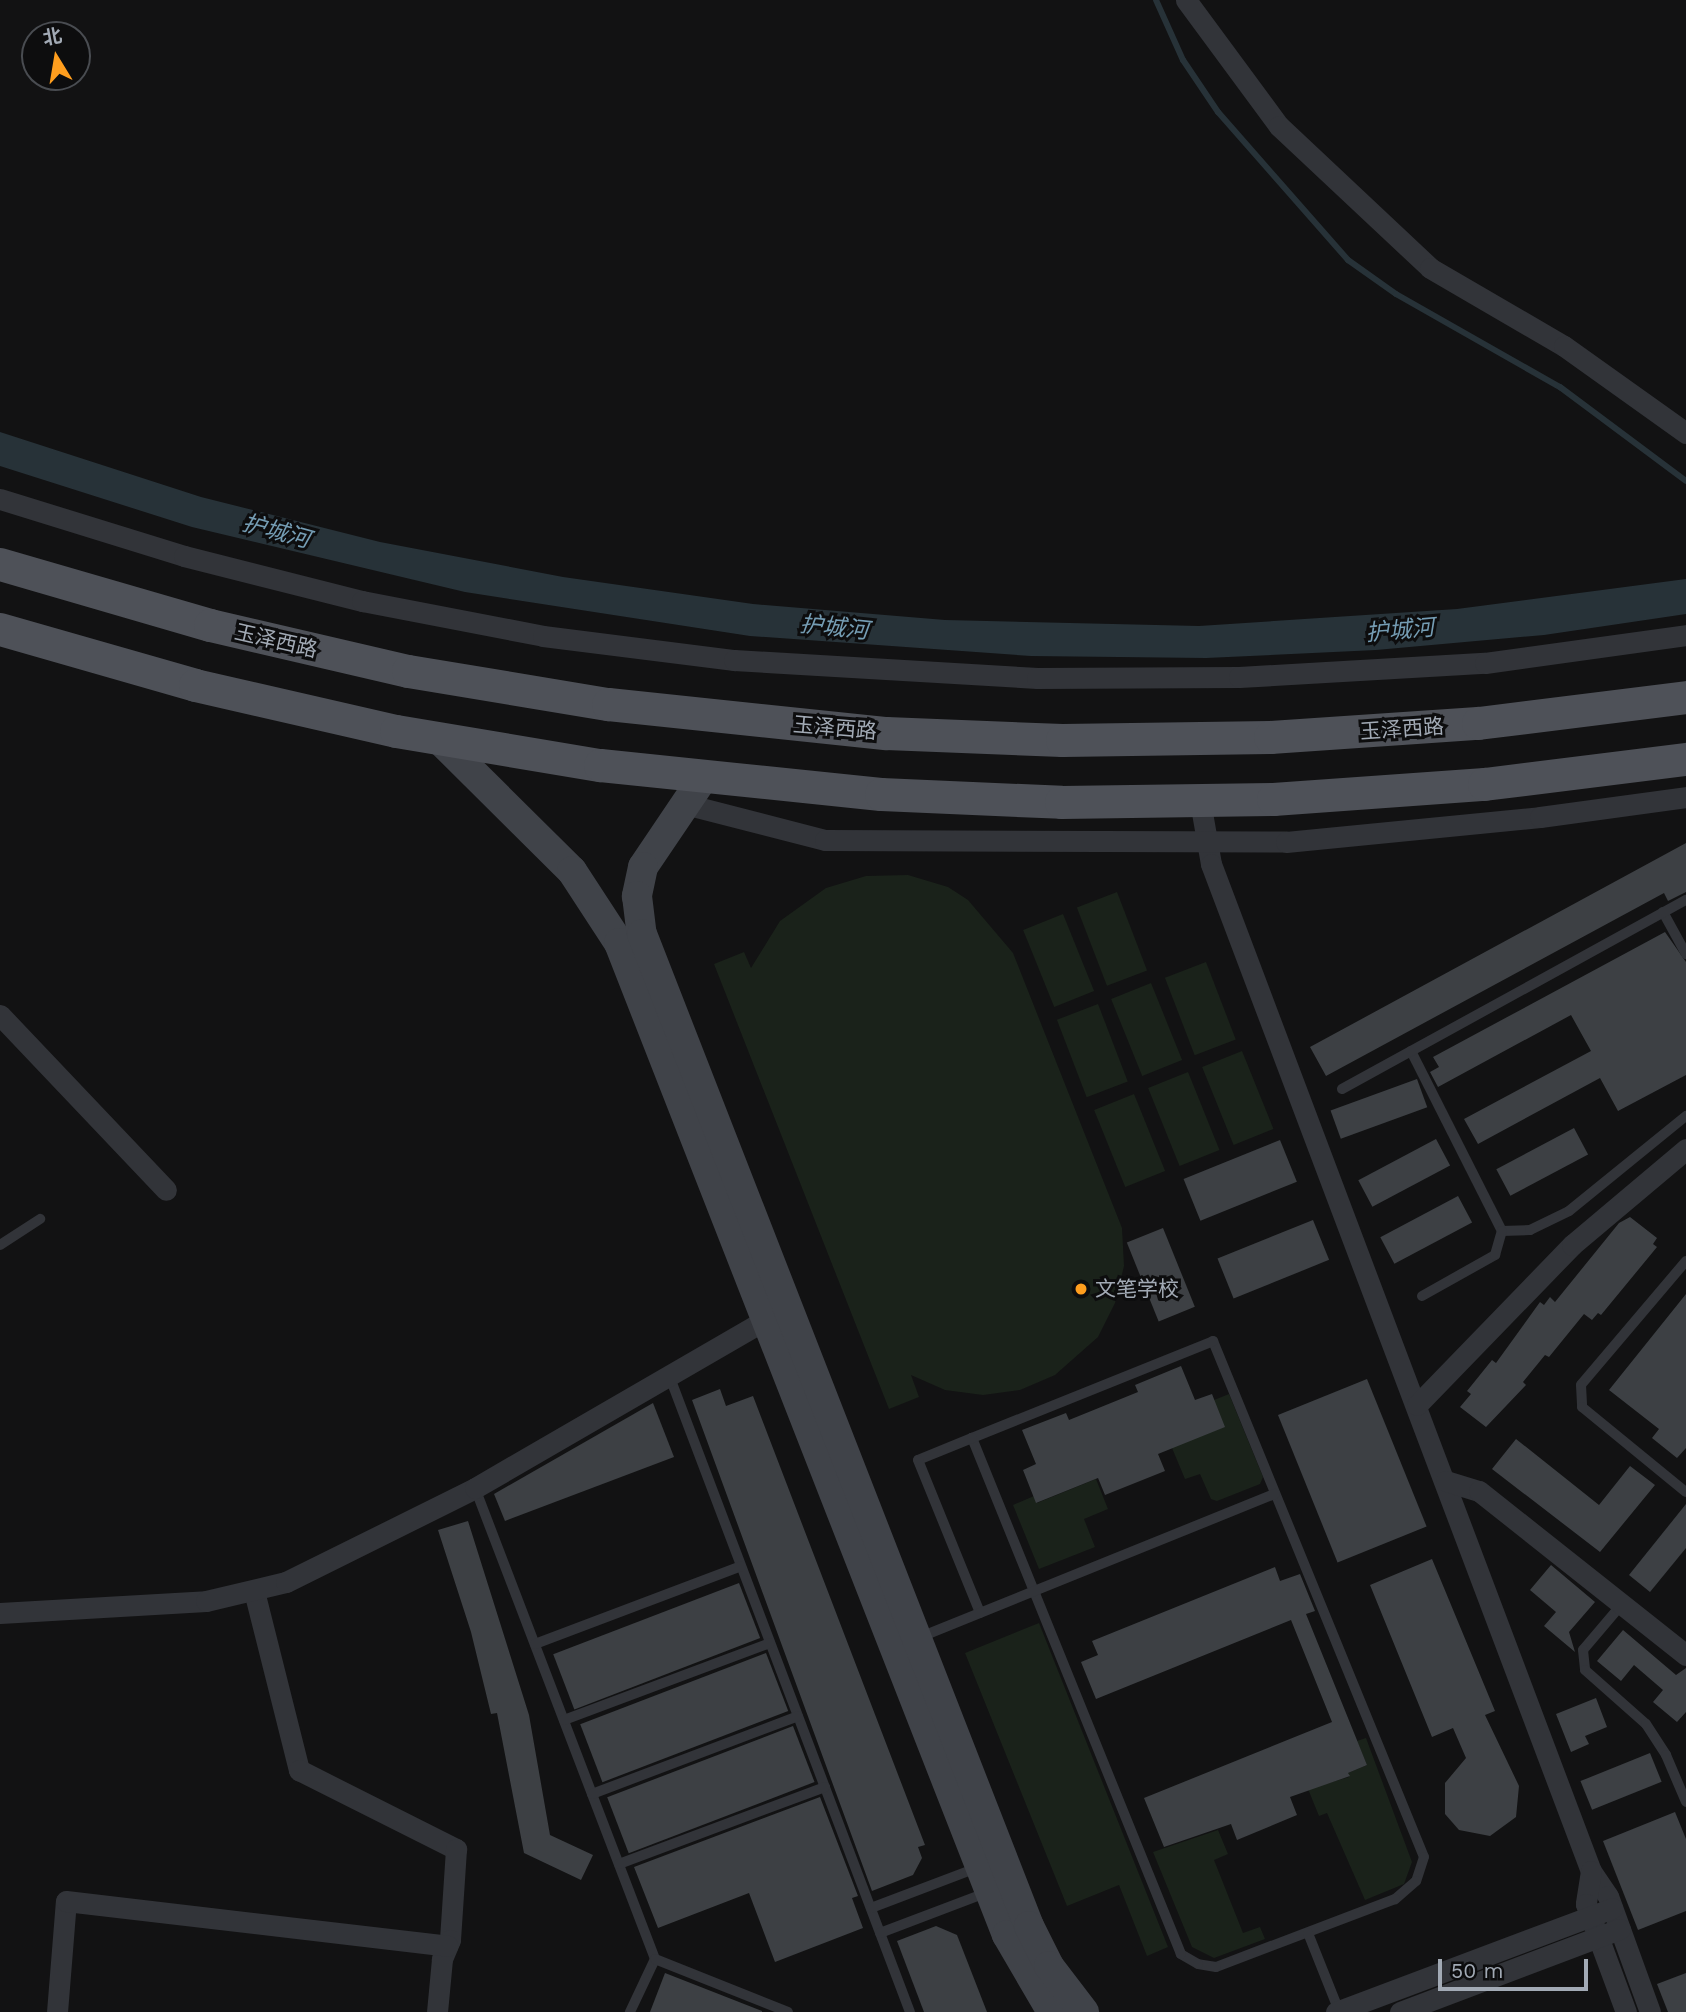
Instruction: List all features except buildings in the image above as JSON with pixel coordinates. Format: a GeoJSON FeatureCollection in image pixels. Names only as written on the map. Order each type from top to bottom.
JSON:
{"type":"FeatureCollection","features":[{"type":"Feature","properties":{"kind":"main road","name":"玉泽西路"},"geometry":{"type":"LineString","coordinates":[[0,564],[210,625],[408,671],[608,704],[873,732],[1062,740],[1270,737],[1478,723],[1686,697]]}},
{"type":"Feature","properties":{"kind":"main road"},"geometry":{"type":"LineString","coordinates":[[0,629],[195,685],[439,739],[694,791],[971,799],[1200,801],[1484,784],[1686,759]]}},
{"type":"Feature","properties":{"kind":"street"},"geometry":{"type":"LineString","coordinates":[[1186,0],[1279,126],[1430,268],[1564,346],[1686,433]]}},
{"type":"Feature","properties":{"kind":"street"},"geometry":{"type":"LineString","coordinates":[[0,499],[184,556],[362,601],[542,636],[747,662],[1037,678],[1252,677],[1485,663],[1686,635]]}},
{"type":"Feature","properties":{"kind":"street"},"geometry":{"type":"LineString","coordinates":[[439,739],[572,871],[596,901],[619,943],[985,1879],[1017,1957],[1052,2012]]}},
{"type":"Feature","properties":{"kind":"street"},"geometry":{"type":"LineString","coordinates":[[1084,2012],[1055,1975],[1029,1926],[642,934],[637,896],[643,867],[694,791],[825,840],[1286,842],[1400,832],[1686,797]]}},
{"type":"Feature","properties":{"kind":"street"},"geometry":{"type":"LineString","coordinates":[[1200,801],[1205,842],[1591,1871],[1612,1908],[1650,2012]]}},
{"type":"Feature","properties":{"kind":"street"},"geometry":{"type":"LineString","coordinates":[[0,1015],[166,1190]]}},
{"type":"Feature","properties":{"kind":"street"},"geometry":{"type":"LineString","coordinates":[[1417,1405],[1563,1254],[1686,1149]]}},
{"type":"Feature","properties":{"kind":"street"},"geometry":{"type":"LineString","coordinates":[[0,1613],[181,1603],[254,1591],[317,1569],[475,1488],[766,1319]]}},
{"type":"Feature","properties":{"kind":"street"},"geometry":{"type":"LineString","coordinates":[[1446,1481],[1479,1491],[1686,1655]]}},
{"type":"Feature","properties":{"kind":"street"},"geometry":{"type":"LineString","coordinates":[[254,1591],[299,1770],[456,1849],[447,1946],[437,2012]]}},
{"type":"Feature","properties":{"kind":"street"},"geometry":{"type":"LineString","coordinates":[[1591,1871],[1586,1904],[1626,2012]]}},
{"type":"Feature","properties":{"kind":"street"},"geometry":{"type":"LineString","coordinates":[[57,2012],[66,1902],[447,1946]]}},
{"type":"Feature","properties":{"kind":"street"},"geometry":{"type":"LineString","coordinates":[[1337,2011],[1612,1908]]}},
{"type":"Feature","properties":{"kind":"street"},"geometry":{"type":"LineString","coordinates":[[1400,2012],[1620,1929]]}},
{"type":"Feature","properties":{"kind":"lane"},"geometry":{"type":"LineString","coordinates":[[1342,1089],[1686,900]]}},
{"type":"Feature","properties":{"kind":"lane"},"geometry":{"type":"LineString","coordinates":[[1663,912],[1686,954]]}},
{"type":"Feature","properties":{"kind":"lane"},"geometry":{"type":"LineString","coordinates":[[1411,1051],[1502,1231],[1495,1255],[1422,1296]]}},
{"type":"Feature","properties":{"kind":"lane"},"geometry":{"type":"LineString","coordinates":[[1502,1231],[1530,1230],[1569,1211],[1686,1116]]}},
{"type":"Feature","properties":{"kind":"lane"},"geometry":{"type":"LineString","coordinates":[[0,1245],[40,1219]]}},
{"type":"Feature","properties":{"kind":"lane"},"geometry":{"type":"LineString","coordinates":[[1686,1261],[1581,1385],[1582,1408],[1686,1492]]}},
{"type":"Feature","properties":{"kind":"lane"},"geometry":{"type":"LineString","coordinates":[[972,1438],[1181,1954],[1198,1964],[1226,1965],[1403,1894],[1420,1874],[1424,1857],[1213,1341],[972,1438],[918,1460],[980,1613]]}},
{"type":"Feature","properties":{"kind":"lane"},"geometry":{"type":"LineString","coordinates":[[669,1375],[910,2012]]}},
{"type":"Feature","properties":{"kind":"lane"},"geometry":{"type":"LineString","coordinates":[[475,1488],[655,1959],[630,2012]]}},
{"type":"Feature","properties":{"kind":"lane"},"geometry":{"type":"LineString","coordinates":[[917,1638],[1275,1494]]}},
{"type":"Feature","properties":{"kind":"lane"},"geometry":{"type":"LineString","coordinates":[[535,1644],[741,1566]]}},
{"type":"Feature","properties":{"kind":"lane"},"geometry":{"type":"LineString","coordinates":[[1622,1604],[1583,1650],[1585,1670],[1646,1724],[1675,1772],[1686,1802]]}},
{"type":"Feature","properties":{"kind":"lane"},"geometry":{"type":"LineString","coordinates":[[564,1720],[770,1643]]}},
{"type":"Feature","properties":{"kind":"lane"},"geometry":{"type":"LineString","coordinates":[[592,1794],[798,1716]]}},
{"type":"Feature","properties":{"kind":"lane"},"geometry":{"type":"LineString","coordinates":[[619,1864],[825,1787]]}},
{"type":"Feature","properties":{"kind":"lane"},"geometry":{"type":"LineString","coordinates":[[871,1908],[985,1879]]}},
{"type":"Feature","properties":{"kind":"lane"},"geometry":{"type":"LineString","coordinates":[[880,1933],[985,1879]]}},
{"type":"Feature","properties":{"kind":"lane"},"geometry":{"type":"LineString","coordinates":[[1308,1933],[1337,2011]]}},
{"type":"Feature","properties":{"kind":"lane"},"geometry":{"type":"LineString","coordinates":[[655,1959],[788,2012]]}},
{"type":"Feature","properties":{"kind":"shaded area"},"geometry":{"type":"Polygon","coordinates":[[[908,875],[948,887],[968,900],[1013,953],[1122,1228],[1124,1266],[1115,1303],[1098,1337],[1055,1375],[1020,1390],[983,1395],[945,1390],[911,1375],[919,1397],[889,1409],[714,964],[744,952],[751,968],[780,921],[826,888],[866,876],[908,875]]]}},
{"type":"Feature","properties":{"kind":"shaded area"},"geometry":{"type":"Polygon","coordinates":[[[1117,892],[1147,970],[1107,986],[1077,907],[1117,892]]]}},
{"type":"Feature","properties":{"kind":"shaded area"},"geometry":{"type":"Polygon","coordinates":[[[1063,914],[1094,991],[1054,1007],[1023,930],[1063,914]]]}},
{"type":"Feature","properties":{"kind":"shaded area"},"geometry":{"type":"Polygon","coordinates":[[[1206,962],[1236,1039],[1195,1055],[1165,978],[1206,962]]]}},
{"type":"Feature","properties":{"kind":"shaded area"},"geometry":{"type":"Polygon","coordinates":[[[1151,983],[1182,1060],[1142,1076],[1111,999],[1151,983]]]}},
{"type":"Feature","properties":{"kind":"shaded area"},"geometry":{"type":"Polygon","coordinates":[[[1098,1004],[1128,1081],[1087,1097],[1057,1020],[1098,1004]]]}},
{"type":"Feature","properties":{"kind":"shaded area"},"geometry":{"type":"Polygon","coordinates":[[[1242,1051],[1273,1129],[1234,1145],[1202,1067],[1242,1051]]]}},
{"type":"Feature","properties":{"kind":"shaded area"},"geometry":{"type":"Polygon","coordinates":[[[1188,1072],[1219,1150],[1180,1166],[1148,1088],[1188,1072]]]}},
{"type":"Feature","properties":{"kind":"shaded area"},"geometry":{"type":"Polygon","coordinates":[[[1134,1094],[1165,1171],[1125,1187],[1094,1110],[1134,1094]]]}},
{"type":"Feature","properties":{"kind":"shaded area"},"geometry":{"type":"Polygon","coordinates":[[[1229,1394],[1263,1477],[1260,1484],[1217,1501],[1211,1499],[1200,1474],[1185,1479],[1172,1448],[1214,1400],[1229,1394]]]}},
{"type":"Feature","properties":{"kind":"shaded area"},"geometry":{"type":"Polygon","coordinates":[[[1096,1479],[1108,1509],[1084,1519],[1095,1547],[1039,1569],[1013,1505],[1034,1496],[1037,1503],[1096,1479]]]}},
{"type":"Feature","properties":{"kind":"shaded area"},"geometry":{"type":"Polygon","coordinates":[[[1039,1623],[1168,1947],[1147,1956],[1119,1885],[1067,1906],[965,1653],[1039,1623]]]}},
{"type":"Feature","properties":{"kind":"shaded area"},"geometry":{"type":"Polygon","coordinates":[[[1366,1738],[1412,1862],[1404,1884],[1365,1900],[1327,1813],[1319,1816],[1308,1789],[1349,1777],[1348,1773],[1367,1765],[1357,1741],[1366,1738]]]}},
{"type":"Feature","properties":{"kind":"shaded area"},"geometry":{"type":"Polygon","coordinates":[[[1218,1830],[1228,1854],[1214,1860],[1243,1933],[1260,1927],[1265,1939],[1214,1958],[1192,1947],[1153,1852],[1218,1830]]]}},
{"type":"Feature","properties":{"kind":"water","name":"护城河"},"geometry":{"type":"Polygon","coordinates":[[[0,432],[201,497],[380,542],[563,577],[753,604],[945,620],[1199,626],[1457,609],[1686,579],[1686,614],[1544,635],[1376,650],[1206,658],[1031,656],[750,636],[465,592],[192,527],[0,466],[0,432]]]}},
{"type":"Feature","properties":{"kind":"waterway"},"geometry":{"type":"LineString","coordinates":[[1156,0],[1183,60],[1218,112],[1348,260],[1396,294],[1560,387],[1686,481]]}},
{"type":"Feature","properties":{"kind":"place","name":"文笔学校"},"geometry":{"type":"Point","coordinates":[1081,1289]}}]}
